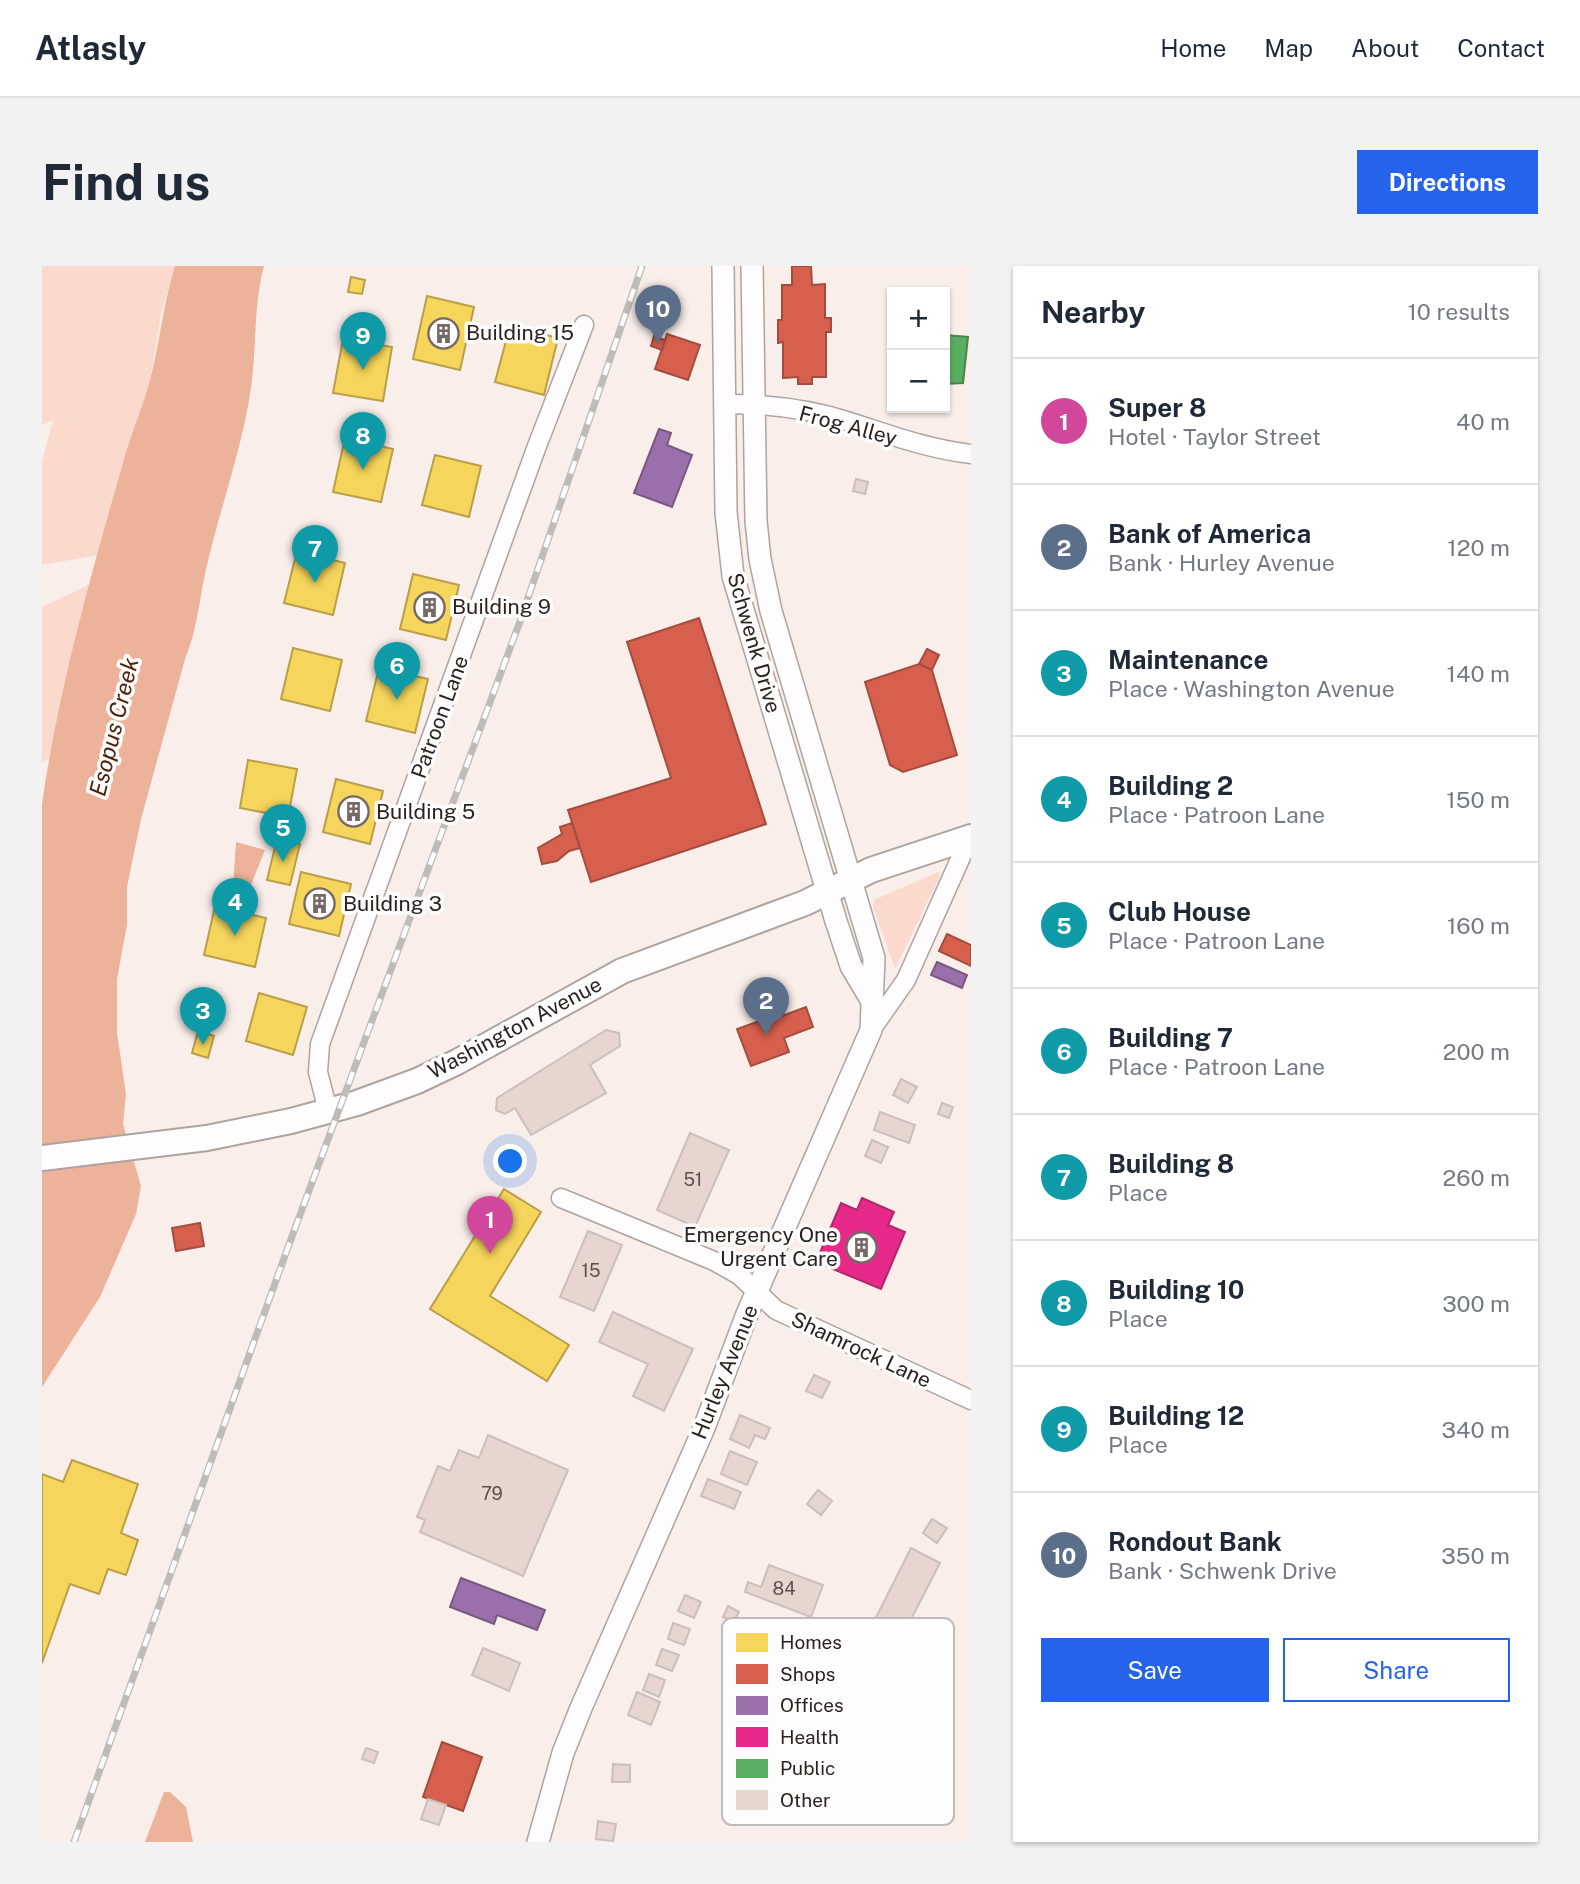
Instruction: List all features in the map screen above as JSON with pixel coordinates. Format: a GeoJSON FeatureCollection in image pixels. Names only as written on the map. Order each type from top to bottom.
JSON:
{"type":"FeatureCollection","features":[{"type":"Feature","properties":{"kind":"main road","name":"Washington Avenue"},"geometry":{"type":"LineString","coordinates":[[42,1158],[155,1146],[251,1130],[328,1111],[417,1081],[457,1062],[622,971],[827,892],[871,870],[971,837]]}},
{"type":"Feature","properties":{"kind":"street"},"geometry":{"type":"LineString","coordinates":[[723,267],[752,267]]}},
{"type":"Feature","properties":{"kind":"street","name":"Schwenk Drive"},"geometry":{"type":"LineString","coordinates":[[723,267],[726,512],[737,595],[851,966],[873,1003]]}},
{"type":"Feature","properties":{"kind":"street","name":"Schwenk Drive"},"geometry":{"type":"LineString","coordinates":[[752,267],[756,520],[765,587],[874,958],[871,1030]]}},
{"type":"Feature","properties":{"kind":"street","name":"Patroon Lane"},"geometry":{"type":"LineString","coordinates":[[328,1111],[318,1072],[320,1044],[537,446],[584,325]]}},
{"type":"Feature","properties":{"kind":"street","name":"Frog Alley"},"geometry":{"type":"LineString","coordinates":[[725,404],[754,404],[833,418],[916,444],[971,454]]}},
{"type":"Feature","properties":{"kind":"street","name":"Hurley Avenue"},"geometry":{"type":"LineString","coordinates":[[538,1842],[563,1753],[704,1428],[757,1292],[871,1030],[906,980],[971,837]]}},
{"type":"Feature","properties":{"kind":"street","name":"Shamrock Lane"},"geometry":{"type":"LineString","coordinates":[[561,1198],[714,1261],[739,1275],[776,1310],[971,1400]]}},
{"type":"Feature","properties":{"kind":"shaded area"},"geometry":{"type":"Polygon","coordinates":[[[42,266],[175,266],[161,314],[150,381],[98,555],[42,565],[42,462],[53,420],[42,425],[42,266]]]}},
{"type":"Feature","properties":{"kind":"shaded area"},"geometry":{"type":"Polygon","coordinates":[[[139,561],[104,727],[42,762],[42,607],[139,561]]]}},
{"type":"Feature","properties":{"kind":"shaded area"},"geometry":{"type":"Polygon","coordinates":[[[938,872],[940,876],[895,969],[873,906],[874,900],[938,872]]]}},
{"type":"Feature","properties":{"kind":"water","name":"Esopus Creek"},"geometry":{"type":"Polygon","coordinates":[[[175,266],[264,266],[258,296],[253,373],[242,433],[207,565],[193,636],[141,819],[127,887],[127,925],[117,979],[117,1033],[126,1094],[123,1124],[141,1186],[136,1214],[100,1297],[42,1387],[42,804],[78,629],[100,542],[150,380],[175,266]]]}},
{"type":"Feature","properties":{"kind":"water"},"geometry":{"type":"Polygon","coordinates":[[[236,842],[265,850],[249,890],[233,887],[236,842]]]}},
{"type":"Feature","properties":{"kind":"water"},"geometry":{"type":"Polygon","coordinates":[[[164,1792],[170,1792],[186,1807],[193,1842],[145,1842],[164,1792]]]}},
{"type":"Feature","properties":{"kind":"building: Homes"},"geometry":{"type":"Polygon","coordinates":[[[351,277],[365,280],[362,294],[348,292],[351,277]]]}},
{"type":"Feature","properties":{"kind":"building: Homes","name":"Building 15"},"geometry":{"type":"Polygon","coordinates":[[[427,296],[474,307],[460,370],[413,359],[427,296]]]}},
{"type":"Feature","properties":{"kind":"building: Homes"},"geometry":{"type":"Polygon","coordinates":[[[510,326],[558,338],[544,395],[495,382],[510,326]]]}},
{"type":"Feature","properties":{"kind":"building: Homes"},"geometry":{"type":"Polygon","coordinates":[[[343,339],[392,347],[383,401],[333,393],[343,339]]]}},
{"type":"Feature","properties":{"kind":"building: Homes"},"geometry":{"type":"Polygon","coordinates":[[[345,438],[393,449],[381,502],[333,492],[345,438]]]}},
{"type":"Feature","properties":{"kind":"building: Homes"},"geometry":{"type":"Polygon","coordinates":[[[435,455],[481,466],[469,517],[422,505],[435,455]]]}},
{"type":"Feature","properties":{"kind":"building: Homes"},"geometry":{"type":"Polygon","coordinates":[[[297,551],[345,563],[333,615],[284,603],[297,551]]]}},
{"type":"Feature","properties":{"kind":"building: Homes","name":"Building 9"},"geometry":{"type":"Polygon","coordinates":[[[413,574],[459,585],[446,640],[400,629],[413,574]]]}},
{"type":"Feature","properties":{"kind":"building: Homes"},"geometry":{"type":"Polygon","coordinates":[[[293,648],[342,660],[330,711],[281,699],[293,648]]]}},
{"type":"Feature","properties":{"kind":"building: Homes"},"geometry":{"type":"Polygon","coordinates":[[[379,668],[428,679],[415,733],[366,721],[379,668]]]}},
{"type":"Feature","properties":{"kind":"building: Homes"},"geometry":{"type":"Polygon","coordinates":[[[248,760],[297,769],[288,817],[240,808],[248,760]]]}},
{"type":"Feature","properties":{"kind":"building: Homes","name":"Building 5"},"geometry":{"type":"Polygon","coordinates":[[[336,779],[383,791],[370,844],[323,832],[336,779]]]}},
{"type":"Feature","properties":{"kind":"building: Homes"},"geometry":{"type":"Polygon","coordinates":[[[277,839],[300,844],[290,885],[267,880],[277,839]]]}},
{"type":"Feature","properties":{"kind":"building: Homes","name":"Building 3"},"geometry":{"type":"Polygon","coordinates":[[[301,872],[351,884],[339,936],[289,924],[301,872]]]}},
{"type":"Feature","properties":{"kind":"building: Homes"},"geometry":{"type":"Polygon","coordinates":[[[215,906],[266,918],[255,967],[204,955],[215,906]]]}},
{"type":"Feature","properties":{"kind":"building: Homes"},"geometry":{"type":"Polygon","coordinates":[[[259,993],[307,1007],[293,1055],[246,1041],[259,993]]]}},
{"type":"Feature","properties":{"kind":"building: Homes"},"geometry":{"type":"Polygon","coordinates":[[[198,1031],[214,1036],[208,1058],[192,1053],[198,1031]]]}},
{"type":"Feature","properties":{"kind":"building: Homes"},"geometry":{"type":"Polygon","coordinates":[[[504,1189],[541,1212],[490,1296],[569,1345],[547,1381],[430,1309],[504,1189]]]}},
{"type":"Feature","properties":{"kind":"building: Homes"},"geometry":{"type":"Polygon","coordinates":[[[72,1460],[138,1484],[121,1533],[138,1540],[126,1575],[108,1569],[99,1594],[70,1584],[42,1663],[42,1474],[63,1482],[72,1460]]]}},
{"type":"Feature","properties":{"kind":"building: Shops"},"geometry":{"type":"Polygon","coordinates":[[[792,266],[811,266],[812,285],[825,284],[825,318],[831,318],[831,332],[826,332],[826,377],[812,377],[812,384],[798,384],[798,377],[783,378],[783,342],[778,343],[778,320],[782,320],[782,285],[792,285],[792,266]]]}},
{"type":"Feature","properties":{"kind":"building: Shops"},"geometry":{"type":"Polygon","coordinates":[[[667,334],[700,345],[688,380],[655,369],[667,334]]]}},
{"type":"Feature","properties":{"kind":"building: Shops"},"geometry":{"type":"Polygon","coordinates":[[[654,336],[665,340],[662,350],[651,346],[654,336]]]}},
{"type":"Feature","properties":{"kind":"building: Shops"},"geometry":{"type":"Polygon","coordinates":[[[699,618],[766,824],[591,882],[568,810],[671,778],[627,642],[699,618]]]}},
{"type":"Feature","properties":{"kind":"building: Shops"},"geometry":{"type":"Polygon","coordinates":[[[927,649],[939,655],[932,670],[919,664],[927,649]]]}},
{"type":"Feature","properties":{"kind":"building: Shops"},"geometry":{"type":"Polygon","coordinates":[[[919,664],[932,670],[957,755],[903,772],[890,765],[865,682],[919,664]]]}},
{"type":"Feature","properties":{"kind":"building: Shops"},"geometry":{"type":"Polygon","coordinates":[[[572,823],[580,848],[569,851],[557,861],[542,864],[538,848],[562,834],[560,827],[572,823]]]}},
{"type":"Feature","properties":{"kind":"building: Shops"},"geometry":{"type":"Polygon","coordinates":[[[947,934],[971,945],[971,966],[939,951],[947,934]]]}},
{"type":"Feature","properties":{"kind":"building: Shops"},"geometry":{"type":"Polygon","coordinates":[[[778,1005],[782,1016],[806,1007],[813,1027],[784,1038],[789,1052],[751,1066],[737,1029],[765,1019],[762,1011],[778,1005]]]}},
{"type":"Feature","properties":{"kind":"building: Shops"},"geometry":{"type":"Polygon","coordinates":[[[200,1223],[204,1246],[176,1251],[172,1228],[200,1223]]]}},
{"type":"Feature","properties":{"kind":"building: Shops"},"geometry":{"type":"Polygon","coordinates":[[[442,1742],[482,1757],[463,1811],[423,1797],[442,1742]]]}},
{"type":"Feature","properties":{"kind":"building: Offices"},"geometry":{"type":"Polygon","coordinates":[[[659,429],[671,433],[667,445],[692,455],[672,507],[634,493],[659,429]]]}},
{"type":"Feature","properties":{"kind":"building: Offices"},"geometry":{"type":"Polygon","coordinates":[[[937,962],[967,975],[962,988],[931,975],[937,962]]]}},
{"type":"Feature","properties":{"kind":"building: Offices"},"geometry":{"type":"Polygon","coordinates":[[[461,1578],[545,1610],[537,1630],[497,1615],[494,1624],[450,1607],[461,1578]]]}},
{"type":"Feature","properties":{"kind":"building: Health","name":"Emergency One Urgent Care"},"geometry":{"type":"Polygon","coordinates":[[[862,1198],[894,1212],[888,1225],[905,1232],[881,1289],[816,1262],[841,1203],[857,1210],[862,1198]]]}},
{"type":"Feature","properties":{"kind":"building: Public"},"geometry":{"type":"Polygon","coordinates":[[[950,335],[968,337],[963,383],[950,384],[950,335]]]}},
{"type":"Feature","properties":{"kind":"building: Other"},"geometry":{"type":"Polygon","coordinates":[[[856,479],[868,482],[865,494],[853,491],[856,479]]]}},
{"type":"Feature","properties":{"kind":"building: Other"},"geometry":{"type":"Polygon","coordinates":[[[606,1030],[619,1033],[620,1046],[590,1065],[606,1093],[531,1135],[515,1108],[505,1114],[496,1110],[497,1098],[606,1030]]]}},
{"type":"Feature","properties":{"kind":"building: Other"},"geometry":{"type":"Polygon","coordinates":[[[901,1079],[917,1087],[908,1103],[893,1095],[901,1079]]]}},
{"type":"Feature","properties":{"kind":"building: Other"},"geometry":{"type":"Polygon","coordinates":[[[942,1103],[953,1107],[949,1118],[938,1114],[942,1103]]]}},
{"type":"Feature","properties":{"kind":"building: Other"},"geometry":{"type":"Polygon","coordinates":[[[880,1112],[915,1125],[909,1143],[874,1130],[880,1112]]]}},
{"type":"Feature","properties":{"kind":"building: Other"},"geometry":{"type":"Polygon","coordinates":[[[690,1133],[729,1150],[695,1227],[657,1210],[690,1133]]]}},
{"type":"Feature","properties":{"kind":"building: Other"},"geometry":{"type":"Polygon","coordinates":[[[872,1140],[888,1147],[881,1163],[865,1156],[872,1140]]]}},
{"type":"Feature","properties":{"kind":"building: Other"},"geometry":{"type":"Polygon","coordinates":[[[588,1231],[622,1245],[594,1311],[560,1297],[588,1231]]]}},
{"type":"Feature","properties":{"kind":"building: Other"},"geometry":{"type":"Polygon","coordinates":[[[613,1312],[693,1349],[664,1411],[633,1396],[648,1364],[599,1342],[613,1312]]]}},
{"type":"Feature","properties":{"kind":"building: Other"},"geometry":{"type":"Polygon","coordinates":[[[814,1375],[830,1382],[822,1398],[806,1391],[814,1375]]]}},
{"type":"Feature","properties":{"kind":"building: Other"},"geometry":{"type":"Polygon","coordinates":[[[740,1415],[770,1428],[765,1439],[755,1435],[749,1448],[730,1439],[740,1415]]]}},
{"type":"Feature","properties":{"kind":"building: Other"},"geometry":{"type":"Polygon","coordinates":[[[488,1435],[568,1470],[523,1576],[420,1532],[425,1520],[417,1517],[438,1466],[450,1471],[459,1450],[479,1458],[488,1435]]]}},
{"type":"Feature","properties":{"kind":"building: Other"},"geometry":{"type":"Polygon","coordinates":[[[730,1451],[757,1462],[747,1485],[721,1474],[730,1451]]]}},
{"type":"Feature","properties":{"kind":"building: Other"},"geometry":{"type":"Polygon","coordinates":[[[708,1479],[741,1492],[734,1509],[701,1496],[708,1479]]]}},
{"type":"Feature","properties":{"kind":"building: Other"},"geometry":{"type":"Polygon","coordinates":[[[818,1490],[832,1501],[821,1515],[807,1504],[818,1490]]]}},
{"type":"Feature","properties":{"kind":"building: Other"},"geometry":{"type":"Polygon","coordinates":[[[932,1519],[947,1528],[937,1543],[923,1533],[932,1519]]]}},
{"type":"Feature","properties":{"kind":"building: Other"},"geometry":{"type":"Polygon","coordinates":[[[911,1548],[940,1563],[912,1618],[876,1618],[911,1548]]]}},
{"type":"Feature","properties":{"kind":"building: Other"},"geometry":{"type":"Polygon","coordinates":[[[769,1565],[823,1585],[811,1617],[745,1592],[748,1582],[761,1587],[769,1565]]]}},
{"type":"Feature","properties":{"kind":"building: Other"},"geometry":{"type":"Polygon","coordinates":[[[685,1595],[701,1602],[694,1618],[678,1611],[685,1595]]]}},
{"type":"Feature","properties":{"kind":"building: Other"},"geometry":{"type":"Polygon","coordinates":[[[728,1606],[739,1612],[735,1618],[723,1617],[728,1606]]]}},
{"type":"Feature","properties":{"kind":"building: Other"},"geometry":{"type":"Polygon","coordinates":[[[673,1623],[690,1629],[684,1645],[668,1639],[673,1623]]]}},
{"type":"Feature","properties":{"kind":"building: Other"},"geometry":{"type":"Polygon","coordinates":[[[483,1648],[520,1663],[509,1691],[472,1675],[483,1648]]]}},
{"type":"Feature","properties":{"kind":"building: Other"},"geometry":{"type":"Polygon","coordinates":[[[662,1649],[679,1655],[672,1671],[656,1665],[662,1649]]]}},
{"type":"Feature","properties":{"kind":"building: Other"},"geometry":{"type":"Polygon","coordinates":[[[649,1674],[665,1680],[659,1697],[643,1690],[649,1674]]]}},
{"type":"Feature","properties":{"kind":"building: Other"},"geometry":{"type":"Polygon","coordinates":[[[637,1692],[660,1702],[651,1725],[628,1715],[637,1692]]]}},
{"type":"Feature","properties":{"kind":"building: Other"},"geometry":{"type":"Polygon","coordinates":[[[366,1748],[378,1752],[374,1763],[362,1759],[366,1748]]]}},
{"type":"Feature","properties":{"kind":"building: Other"},"geometry":{"type":"Polygon","coordinates":[[[613,1764],[630,1765],[630,1782],[612,1782],[613,1764]]]}},
{"type":"Feature","properties":{"kind":"building: Other"},"geometry":{"type":"Polygon","coordinates":[[[428,1799],[446,1805],[439,1825],[421,1819],[428,1799]]]}},
{"type":"Feature","properties":{"kind":"building: Other"},"geometry":{"type":"Polygon","coordinates":[[[598,1821],[616,1824],[613,1841],[596,1839],[598,1821]]]}},
{"type":"Feature","properties":{"kind":"railway"},"geometry":{"type":"LineString","coordinates":[[74,1842],[287,1250],[519,624],[642,266]]}},
{"type":"Feature","properties":{"kind":"place","name":"Building 15"},"geometry":{"type":"Point","coordinates":[443,333]}},
{"type":"Feature","properties":{"kind":"place","name":"Rondout Bank"},"geometry":{"type":"Point","coordinates":[658,343]}},
{"type":"Feature","properties":{"kind":"place","name":"Building 12"},"geometry":{"type":"Point","coordinates":[363,370]}},
{"type":"Feature","properties":{"kind":"place","name":"Building 10"},"geometry":{"type":"Point","coordinates":[363,470]}},
{"type":"Feature","properties":{"kind":"place","name":"Building 8"},"geometry":{"type":"Point","coordinates":[315,583]}},
{"type":"Feature","properties":{"kind":"place","name":"Building 9"},"geometry":{"type":"Point","coordinates":[429,607]}},
{"type":"Feature","properties":{"kind":"place","name":"Building 7"},"geometry":{"type":"Point","coordinates":[397,700]}},
{"type":"Feature","properties":{"kind":"place","name":"Building 5"},"geometry":{"type":"Point","coordinates":[353,812]}},
{"type":"Feature","properties":{"kind":"place","name":"Club House"},"geometry":{"type":"Point","coordinates":[283,862]}},
{"type":"Feature","properties":{"kind":"place","name":"Building 3"},"geometry":{"type":"Point","coordinates":[320,904]}},
{"type":"Feature","properties":{"kind":"place","name":"Building 2"},"geometry":{"type":"Point","coordinates":[235,936]}},
{"type":"Feature","properties":{"kind":"place","name":"Bank of America"},"geometry":{"type":"Point","coordinates":[766,1035]}},
{"type":"Feature","properties":{"kind":"place","name":"Maintenance"},"geometry":{"type":"Point","coordinates":[203,1045]}},
{"type":"Feature","properties":{"kind":"place","name":"Emergency One Urgent Care"},"geometry":{"type":"Point","coordinates":[861,1247]}},
{"type":"Feature","properties":{"kind":"place","name":"Super 8"},"geometry":{"type":"Point","coordinates":[490,1254]}}]}
